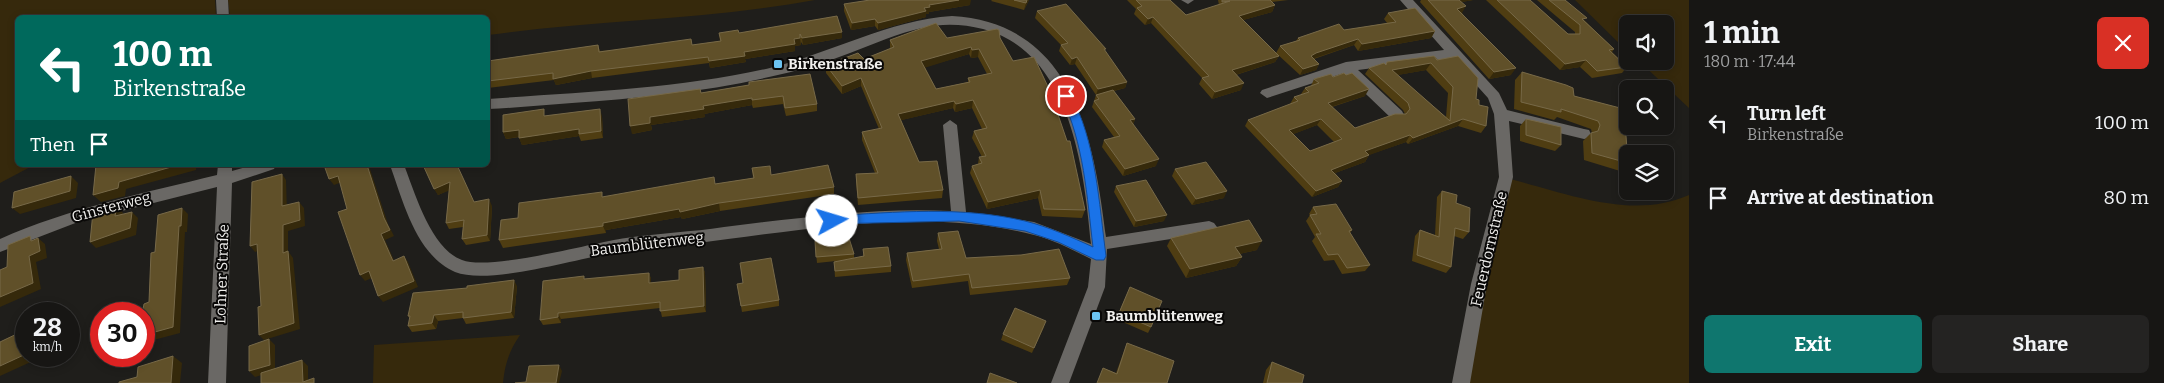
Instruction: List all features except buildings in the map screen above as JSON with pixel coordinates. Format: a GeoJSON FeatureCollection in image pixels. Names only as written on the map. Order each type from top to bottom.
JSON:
{"type":"FeatureCollection","features":[{"type":"Feature","properties":{"kind":"street"},"geometry":{"type":"LineString","coordinates":[[222,0],[223,15]]}},
{"type":"Feature","properties":{"kind":"street","name":"Feuerdornstraße"},"geometry":{"type":"LineString","coordinates":[[1406,0],[1494,96],[1501,114],[1506,177],[1480,284],[1461,383]]}},
{"type":"Feature","properties":{"kind":"street"},"geometry":{"type":"LineString","coordinates":[[490,104],[665,89],[757,75],[809,62],[916,24],[942,20],[992,26],[1017,38],[1041,57],[1059,82],[1074,111],[1089,171],[1099,250],[1098,280],[1060,383]]}},
{"type":"Feature","properties":{"kind":"street"},"geometry":{"type":"LineString","coordinates":[[1267,93],[1346,67],[1455,53]]}},
{"type":"Feature","properties":{"kind":"street"},"geometry":{"type":"LineString","coordinates":[[1346,67],[1397,115]]}},
{"type":"Feature","properties":{"kind":"street"},"geometry":{"type":"LineString","coordinates":[[1501,114],[1584,134]]}},
{"type":"Feature","properties":{"kind":"street"},"geometry":{"type":"LineString","coordinates":[[950,125],[959,216]]}},
{"type":"Feature","properties":{"kind":"street"},"geometry":{"type":"LineString","coordinates":[[225,173],[258,167]]}},
{"type":"Feature","properties":{"kind":"street","name":"Baumblütenweg"},"geometry":{"type":"LineString","coordinates":[[398,167],[411,202],[425,230],[444,260],[461,268],[483,268],[514,264],[643,241],[697,238],[852,218],[959,216],[1025,226],[1099,250]]}},
{"type":"Feature","properties":{"kind":"street","name":"Ginsterweg"},"geometry":{"type":"LineString","coordinates":[[0,246],[36,229],[160,194],[225,173]]}},
{"type":"Feature","properties":{"kind":"street","name":"Lohner Straße"},"geometry":{"type":"LineString","coordinates":[[218,383],[225,173]]}},
{"type":"Feature","properties":{"kind":"street"},"geometry":{"type":"LineString","coordinates":[[1099,250],[1209,227]]}},
{"type":"Feature","properties":{"kind":"shaded area"},"geometry":{"type":"Polygon","coordinates":[[[0,0],[215,0],[216,15],[15,15],[15,167],[30,167],[0,183],[0,0]]]}},
{"type":"Feature","properties":{"kind":"shaded area"},"geometry":{"type":"Polygon","coordinates":[[[228,0],[815,0],[734,12],[490,35],[490,15],[230,15],[228,0]]]}},
{"type":"Feature","properties":{"kind":"shaded area"},"geometry":{"type":"Polygon","coordinates":[[[1575,0],[1689,0],[1689,108],[1674,94],[1674,80],[1659,80],[1649,70],[1674,70],[1674,15],[1619,15],[1619,43],[1575,0]]]}},
{"type":"Feature","properties":{"kind":"shaded area"},"geometry":{"type":"Polygon","coordinates":[[[1506,178],[1598,202],[1621,205],[1667,202],[1689,195],[1689,383],[1463,383],[1506,178]]]}},
{"type":"Feature","properties":{"kind":"shaded area"},"geometry":{"type":"Polygon","coordinates":[[[520,335],[508,358],[503,383],[373,383],[374,345],[520,335]]]}},
{"type":"Feature","properties":{"kind":"place","name":"Birkenstraße"},"geometry":{"type":"Point","coordinates":[778,64]}},
{"type":"Feature","properties":{"kind":"place","name":"Baumblütenweg"},"geometry":{"type":"Point","coordinates":[1096,316]}},
{"type":"Feature","properties":{"kind":"route"},"geometry":{"type":"LineString","coordinates":[[832,221],[852,218],[959,216],[1025,226],[1077,244],[1100,256],[1089,171],[1074,111],[1066,96]]}}]}
